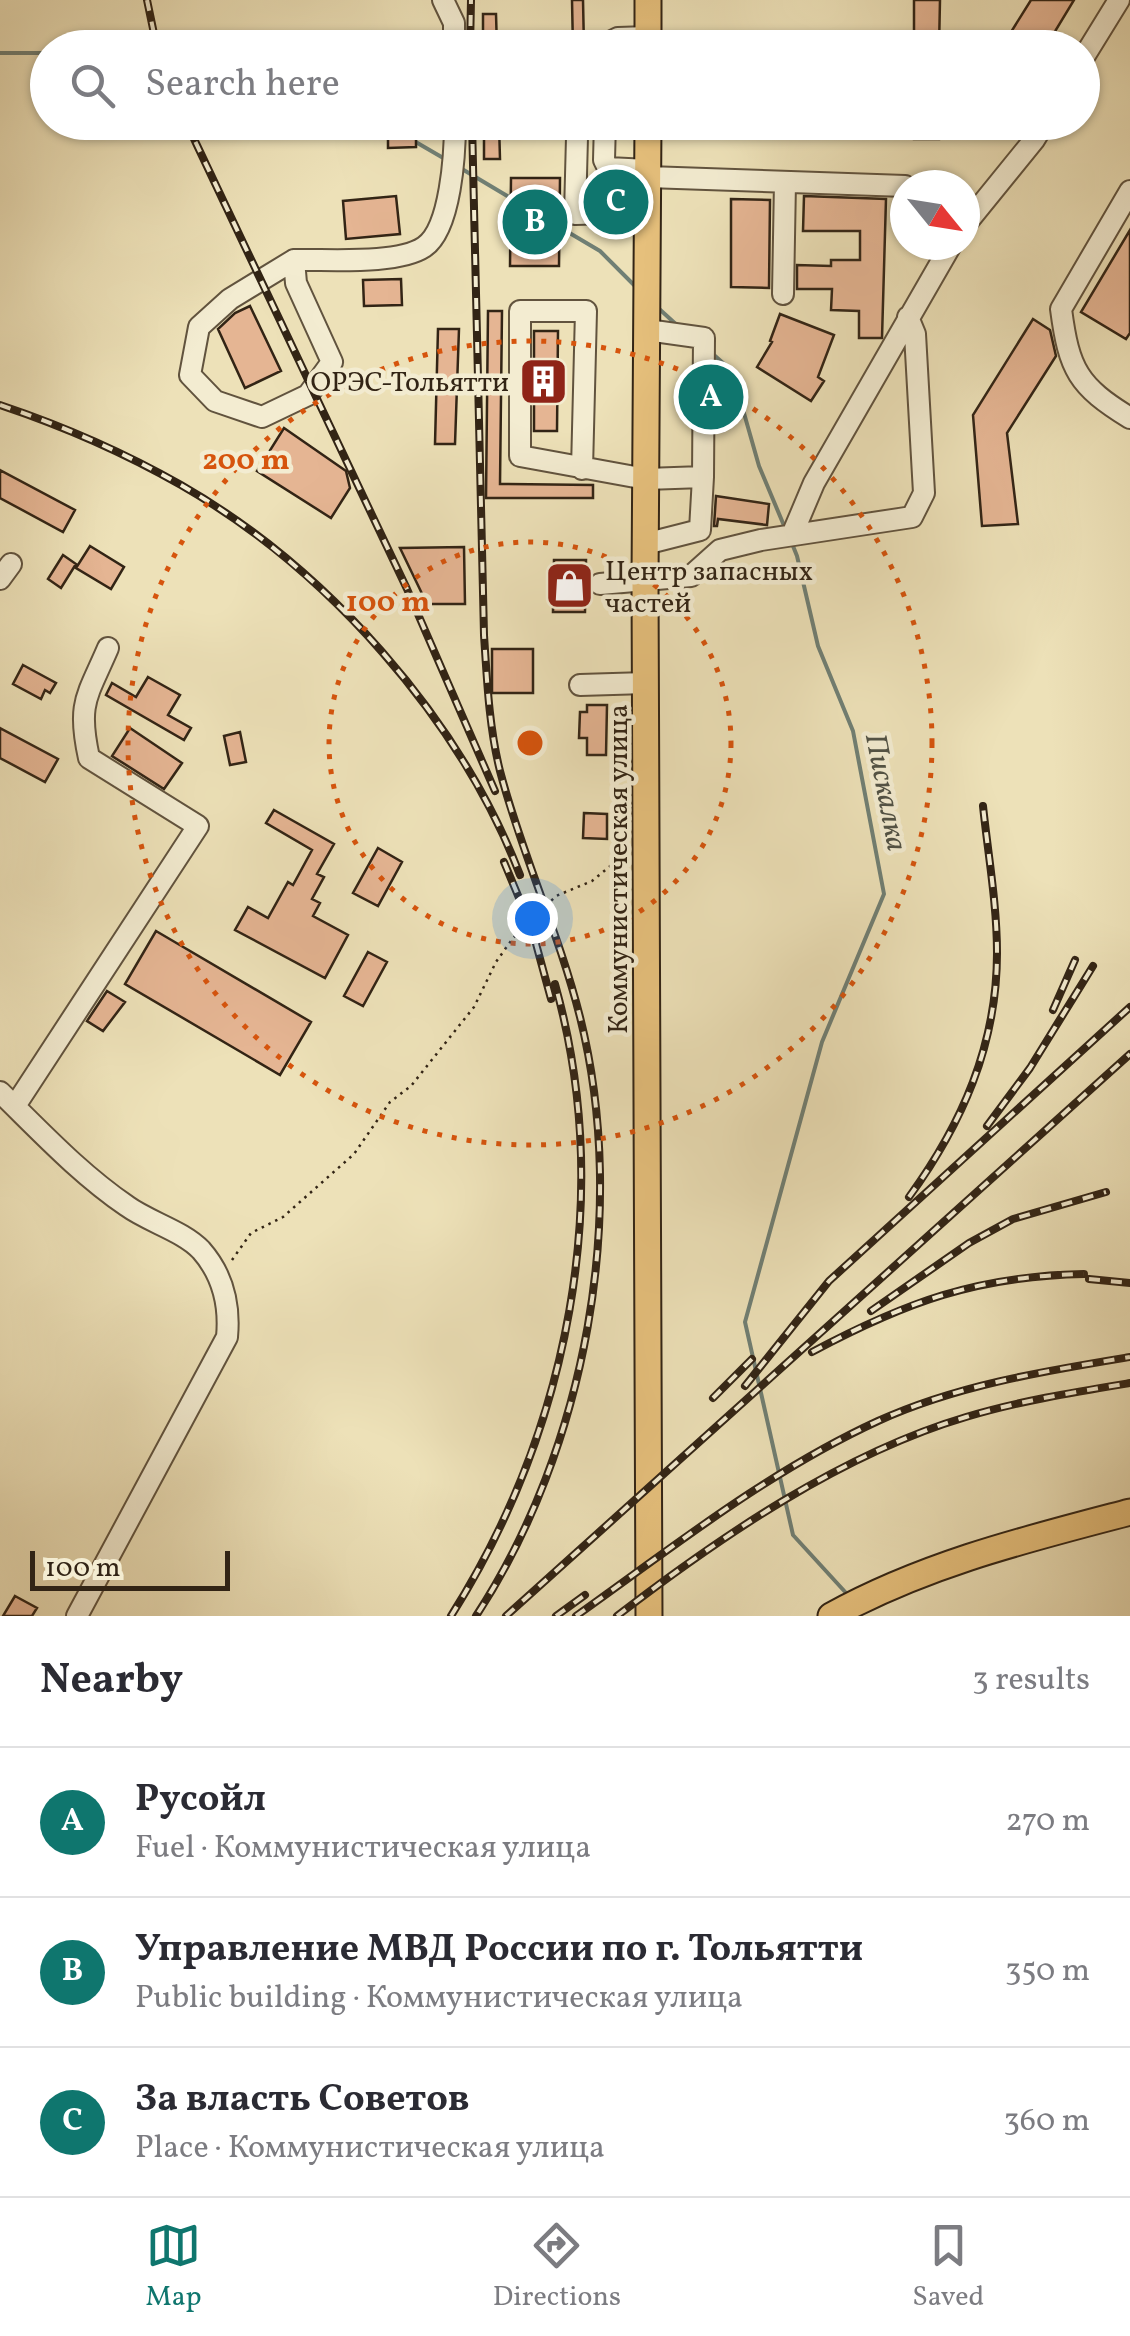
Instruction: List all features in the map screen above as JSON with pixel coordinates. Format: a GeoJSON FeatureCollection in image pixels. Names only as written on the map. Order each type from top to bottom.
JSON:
{"type":"FeatureCollection","features":[{"type":"Feature","properties":{"kind":"main road"},"geometry":{"type":"LineString","coordinates":[[648,0],[648,30]]}},
{"type":"Feature","properties":{"kind":"main road","name":"Коммунистическая улица"},"geometry":{"type":"LineString","coordinates":[[648,140],[644,582],[649,1616]]}},
{"type":"Feature","properties":{"kind":"main road"},"geometry":{"type":"LineString","coordinates":[[831,1616],[878,1590],[981,1551],[1130,1512]]}},
{"type":"Feature","properties":{"kind":"street"},"geometry":{"type":"LineString","coordinates":[[443,0],[454,30]]}},
{"type":"Feature","properties":{"kind":"street"},"geometry":{"type":"LineString","coordinates":[[1100,31],[1119,0]]}},
{"type":"Feature","properties":{"kind":"street"},"geometry":{"type":"LineString","coordinates":[[294,260],[296,282],[332,362],[308,394],[262,418],[216,401],[190,375],[199,327],[230,298],[294,260],[403,256],[426,246],[442,222],[455,140]]}},
{"type":"Feature","properties":{"kind":"street"},"geometry":{"type":"LineString","coordinates":[[576,140],[576,214],[648,212]]}},
{"type":"Feature","properties":{"kind":"street"},"geometry":{"type":"LineString","coordinates":[[605,140],[608,168],[785,182],[890,186]]}},
{"type":"Feature","properties":{"kind":"street"},"geometry":{"type":"LineString","coordinates":[[980,205],[1031,140]]}},
{"type":"Feature","properties":{"kind":"street"},"geometry":{"type":"LineString","coordinates":[[782,294],[785,182]]}},
{"type":"Feature","properties":{"kind":"street"},"geometry":{"type":"LineString","coordinates":[[1130,191],[1061,310],[1070,362],[1093,395],[1130,418]]}},
{"type":"Feature","properties":{"kind":"street"},"geometry":{"type":"LineString","coordinates":[[792,535],[814,483],[941,260]]}},
{"type":"Feature","properties":{"kind":"street"},"geometry":{"type":"LineString","coordinates":[[582,468],[586,311],[520,311],[520,456],[582,468],[646,479],[704,478]]}},
{"type":"Feature","properties":{"kind":"street"},"geometry":{"type":"LineString","coordinates":[[600,584],[691,576],[720,550],[912,516],[924,493],[915,334],[908,317]]}},
{"type":"Feature","properties":{"kind":"street"},"geometry":{"type":"LineString","coordinates":[[645,544],[700,530],[704,478],[704,338],[647,330]]}},
{"type":"Feature","properties":{"kind":"street"},"geometry":{"type":"LineString","coordinates":[[77,1616],[226,1336],[230,1310],[220,1278],[199,1248],[128,1207],[62,1154],[7,1099],[198,826],[90,758],[82,722],[83,706],[108,648]]}},
{"type":"Feature","properties":{"kind":"street"},"geometry":{"type":"LineString","coordinates":[[580,685],[646,683]]}},
{"type":"Feature","properties":{"kind":"path"},"geometry":{"type":"LineString","coordinates":[[220,1278],[251,1233],[283,1217],[327,1182],[354,1154],[390,1102],[411,1086],[474,1007],[513,938],[556,896],[592,881],[648,830]]}},
{"type":"Feature","properties":{"kind":"building"},"geometry":{"type":"Polygon","coordinates":[[[572,0],[583,0],[584,30],[573,30],[572,0]]]}},
{"type":"Feature","properties":{"kind":"building"},"geometry":{"type":"Polygon","coordinates":[[[914,0],[940,0],[939,30],[914,30],[914,0]]]}},
{"type":"Feature","properties":{"kind":"building"},"geometry":{"type":"Polygon","coordinates":[[[1031,0],[1074,0],[1056,30],[1012,30],[1031,0]]]}},
{"type":"Feature","properties":{"kind":"building"},"geometry":{"type":"Polygon","coordinates":[[[483,14],[496,14],[496,30],[483,30],[483,14]]]}},
{"type":"Feature","properties":{"kind":"building"},"geometry":{"type":"Polygon","coordinates":[[[388,140],[416,140],[416,147],[388,148],[388,140]]]}},
{"type":"Feature","properties":{"kind":"building"},"geometry":{"type":"Polygon","coordinates":[[[484,140],[499,140],[500,159],[484,159],[484,140]]]}},
{"type":"Feature","properties":{"kind":"building"},"geometry":{"type":"Polygon","coordinates":[[[511,178],[560,178],[559,266],[510,266],[511,178]]]}},
{"type":"Feature","properties":{"kind":"building"},"geometry":{"type":"Polygon","coordinates":[[[396,196],[400,234],[346,239],[343,201],[396,196]]]}},
{"type":"Feature","properties":{"kind":"building"},"geometry":{"type":"Polygon","coordinates":[[[804,196],[886,199],[882,338],[859,338],[859,311],[831,310],[832,289],[797,289],[797,265],[831,266],[831,260],[860,260],[860,231],[803,231],[804,196]]]}},
{"type":"Feature","properties":{"kind":"building"},"geometry":{"type":"Polygon","coordinates":[[[731,199],[770,200],[769,288],[731,287],[731,199]]]}},
{"type":"Feature","properties":{"kind":"building"},"geometry":{"type":"Polygon","coordinates":[[[1130,230],[1130,333],[1126,339],[1081,312],[1130,230]]]}},
{"type":"Feature","properties":{"kind":"building"},"geometry":{"type":"Polygon","coordinates":[[[401,279],[402,305],[364,306],[363,280],[401,279]]]}},
{"type":"Feature","properties":{"kind":"building"},"geometry":{"type":"Polygon","coordinates":[[[250,306],[281,371],[245,388],[218,329],[235,313],[250,306]]]}},
{"type":"Feature","properties":{"kind":"building"},"geometry":{"type":"Polygon","coordinates":[[[488,311],[502,311],[500,484],[593,485],[593,498],[486,498],[488,311]]]}},
{"type":"Feature","properties":{"kind":"building"},"geometry":{"type":"Polygon","coordinates":[[[780,314],[834,335],[818,377],[824,381],[811,401],[757,367],[772,342],[780,314]]]}},
{"type":"Feature","properties":{"kind":"building"},"geometry":{"type":"Polygon","coordinates":[[[1033,319],[1050,330],[1056,356],[1007,433],[1018,524],[982,526],[973,415],[1033,319]]]}},
{"type":"Feature","properties":{"kind":"building"},"geometry":{"type":"Polygon","coordinates":[[[438,329],[459,329],[455,444],[435,444],[438,329]]]}},
{"type":"Feature","properties":{"kind":"building","name":"ОРЭС-Тольятти"},"geometry":{"type":"Polygon","coordinates":[[[534,331],[558,331],[557,431],[534,431],[534,331]]]}},
{"type":"Feature","properties":{"kind":"building"},"geometry":{"type":"Polygon","coordinates":[[[718,368],[723,368],[723,431],[717,431],[718,368]]]}},
{"type":"Feature","properties":{"kind":"building"},"geometry":{"type":"Polygon","coordinates":[[[284,428],[346,471],[350,488],[331,518],[257,471],[284,428]]]}},
{"type":"Feature","properties":{"kind":"building"},"geometry":{"type":"Polygon","coordinates":[[[0,470],[75,510],[63,532],[0,498],[0,470]]]}},
{"type":"Feature","properties":{"kind":"building"},"geometry":{"type":"Polygon","coordinates":[[[716,496],[769,504],[767,525],[718,519],[714,526],[716,496]]]}},
{"type":"Feature","properties":{"kind":"building"},"geometry":{"type":"Polygon","coordinates":[[[90,546],[124,567],[111,589],[76,568],[90,546]]]}},
{"type":"Feature","properties":{"kind":"building"},"geometry":{"type":"Polygon","coordinates":[[[464,547],[465,604],[427,604],[400,548],[464,547]]]}},
{"type":"Feature","properties":{"kind":"building"},"geometry":{"type":"Polygon","coordinates":[[[63,555],[76,564],[61,588],[48,579],[63,555]]]}},
{"type":"Feature","properties":{"kind":"building","name":"Центр запасных частей"},"geometry":{"type":"Polygon","coordinates":[[[554,560],[586,560],[585,612],[553,612],[554,560]]]}},
{"type":"Feature","properties":{"kind":"building"},"geometry":{"type":"Polygon","coordinates":[[[492,649],[533,649],[533,693],[492,693],[492,649]]]}},
{"type":"Feature","properties":{"kind":"building"},"geometry":{"type":"Polygon","coordinates":[[[23,665],[56,683],[50,693],[45,690],[41,699],[13,684],[23,665]]]}},
{"type":"Feature","properties":{"kind":"building"},"geometry":{"type":"Polygon","coordinates":[[[148,677],[180,695],[168,715],[191,728],[184,740],[106,695],[112,683],[136,697],[148,677]]]}},
{"type":"Feature","properties":{"kind":"building"},"geometry":{"type":"Polygon","coordinates":[[[587,705],[607,705],[606,755],[587,755],[587,738],[579,738],[580,712],[587,712],[587,705]]]}},
{"type":"Feature","properties":{"kind":"building"},"geometry":{"type":"Polygon","coordinates":[[[0,728],[58,759],[45,782],[0,758],[0,728]]]}},
{"type":"Feature","properties":{"kind":"building"},"geometry":{"type":"Polygon","coordinates":[[[130,728],[182,763],[164,789],[112,756],[130,728]]]}},
{"type":"Feature","properties":{"kind":"building"},"geometry":{"type":"Polygon","coordinates":[[[240,732],[246,762],[230,765],[224,736],[240,732]]]}},
{"type":"Feature","properties":{"kind":"building"},"geometry":{"type":"Polygon","coordinates":[[[274,810],[334,844],[317,874],[324,877],[312,899],[320,903],[313,916],[348,935],[325,978],[235,930],[248,907],[268,918],[288,882],[293,885],[312,850],[266,823],[274,810]]]}},
{"type":"Feature","properties":{"kind":"building"},"geometry":{"type":"Polygon","coordinates":[[[584,813],[607,814],[607,839],[583,838],[584,813]]]}},
{"type":"Feature","properties":{"kind":"building"},"geometry":{"type":"Polygon","coordinates":[[[378,848],[402,862],[378,906],[353,893],[378,848]]]}},
{"type":"Feature","properties":{"kind":"building"},"geometry":{"type":"Polygon","coordinates":[[[156,931],[311,1022],[280,1075],[125,984],[156,931]]]}},
{"type":"Feature","properties":{"kind":"building"},"geometry":{"type":"Polygon","coordinates":[[[368,952],[387,962],[363,1006],[344,996],[368,952]]]}},
{"type":"Feature","properties":{"kind":"building"},"geometry":{"type":"Polygon","coordinates":[[[107,991],[125,1002],[103,1031],[87,1021],[107,991]]]}},
{"type":"Feature","properties":{"kind":"building"},"geometry":{"type":"Polygon","coordinates":[[[15,1596],[37,1608],[32,1616],[3,1616],[15,1596]]]}},
{"type":"Feature","properties":{"kind":"waterway","name":"Пискалка"},"geometry":{"type":"LineString","coordinates":[[0,53],[30,53]]}},
{"type":"Feature","properties":{"kind":"waterway","name":"Пискалка"},"geometry":{"type":"LineString","coordinates":[[414,141],[445,159]]}},
{"type":"Feature","properties":{"kind":"waterway","name":"Пискалка"},"geometry":{"type":"LineString","coordinates":[[462,169],[514,200]]}},
{"type":"Feature","properties":{"kind":"waterway","name":"Пискалка"},"geometry":{"type":"LineString","coordinates":[[556,225],[600,251],[635,286]]}},
{"type":"Feature","properties":{"kind":"waterway","name":"Пискалка"},"geometry":{"type":"LineString","coordinates":[[656,306],[679,327]]}},
{"type":"Feature","properties":{"kind":"waterway","name":"Пискалка"},"geometry":{"type":"LineString","coordinates":[[714,355],[732,371],[759,466],[785,528]]}},
{"type":"Feature","properties":{"kind":"waterway","name":"Пискалка"},"geometry":{"type":"LineString","coordinates":[[791,541],[818,646],[853,731],[884,894],[822,1042],[745,1322],[793,1535],[847,1594]]}},
{"type":"Feature","properties":{"kind":"railway"},"geometry":{"type":"LineString","coordinates":[[147,0],[153,30]]}},
{"type":"Feature","properties":{"kind":"railway"},"geometry":{"type":"LineString","coordinates":[[470,30],[471,0]]}},
{"type":"Feature","properties":{"kind":"railway"},"geometry":{"type":"LineString","coordinates":[[195,140],[407,589],[495,791]]}},
{"type":"Feature","properties":{"kind":"railway"},"geometry":{"type":"LineString","coordinates":[[472,140],[484,635],[491,720],[509,802],[580,1017],[594,1092],[600,1170],[598,1248],[588,1327],[570,1404],[546,1479],[514,1550],[476,1616]]}},
{"type":"Feature","properties":{"kind":"railway"},"geometry":{"type":"LineString","coordinates":[[0,405],[92,441],[181,485],[235,519],[336,603],[425,704],[494,817],[520,875]]}},
{"type":"Feature","properties":{"kind":"railway"},"geometry":{"type":"LineString","coordinates":[[909,1197],[960,1112],[991,1020],[997,935],[983,806]]}},
{"type":"Feature","properties":{"kind":"railway"},"geometry":{"type":"LineString","coordinates":[[504,862],[532,929],[551,999]]}},
{"type":"Feature","properties":{"kind":"railway"},"geometry":{"type":"LineString","coordinates":[[1053,1010],[1075,960]]}},
{"type":"Feature","properties":{"kind":"railway"},"geometry":{"type":"LineString","coordinates":[[987,1126],[1030,1068],[1093,966]]}},
{"type":"Feature","properties":{"kind":"railway"},"geometry":{"type":"LineString","coordinates":[[451,1616],[492,1544],[525,1469],[551,1391],[569,1310],[579,1229],[581,1147],[573,1065],[555,984]]}},
{"type":"Feature","properties":{"kind":"railway"},"geometry":{"type":"LineString","coordinates":[[745,1386],[829,1281],[1130,1007]]}},
{"type":"Feature","properties":{"kind":"railway"},"geometry":{"type":"LineString","coordinates":[[506,1616],[1130,1054]]}},
{"type":"Feature","properties":{"kind":"railway"},"geometry":{"type":"LineString","coordinates":[[871,1311],[969,1243],[1013,1219],[1106,1192]]}},
{"type":"Feature","properties":{"kind":"railway"},"geometry":{"type":"LineString","coordinates":[[812,1352],[879,1319],[943,1295],[1010,1280],[1084,1274]]}},
{"type":"Feature","properties":{"kind":"railway"},"geometry":{"type":"LineString","coordinates":[[1089,1279],[1130,1283]]}},
{"type":"Feature","properties":{"kind":"railway"},"geometry":{"type":"LineString","coordinates":[[576,1616],[760,1486],[878,1421],[970,1389],[1130,1357]]}},
{"type":"Feature","properties":{"kind":"railway"},"geometry":{"type":"LineString","coordinates":[[713,1398],[752,1359]]}},
{"type":"Feature","properties":{"kind":"railway"},"geometry":{"type":"LineString","coordinates":[[617,1616],[740,1528],[873,1453],[986,1411],[1130,1383]]}},
{"type":"Feature","properties":{"kind":"railway"},"geometry":{"type":"LineString","coordinates":[[556,1616],[585,1595]]}},
{"type":"Feature","properties":{"kind":"place","name":"За власть Советов"},"geometry":{"type":"Point","coordinates":[616,202]}},
{"type":"Feature","properties":{"kind":"place","name":"Управление МВД России по г. Тольятти"},"geometry":{"type":"Point","coordinates":[535,222]}},
{"type":"Feature","properties":{"kind":"place","name":"ОРЭС-Тольятти"},"geometry":{"type":"Point","coordinates":[544,381]}},
{"type":"Feature","properties":{"kind":"place","name":"Русойл"},"geometry":{"type":"Point","coordinates":[711,397]}},
{"type":"Feature","properties":{"kind":"place","name":"Центр запасных частей"},"geometry":{"type":"Point","coordinates":[570,586]}}]}
